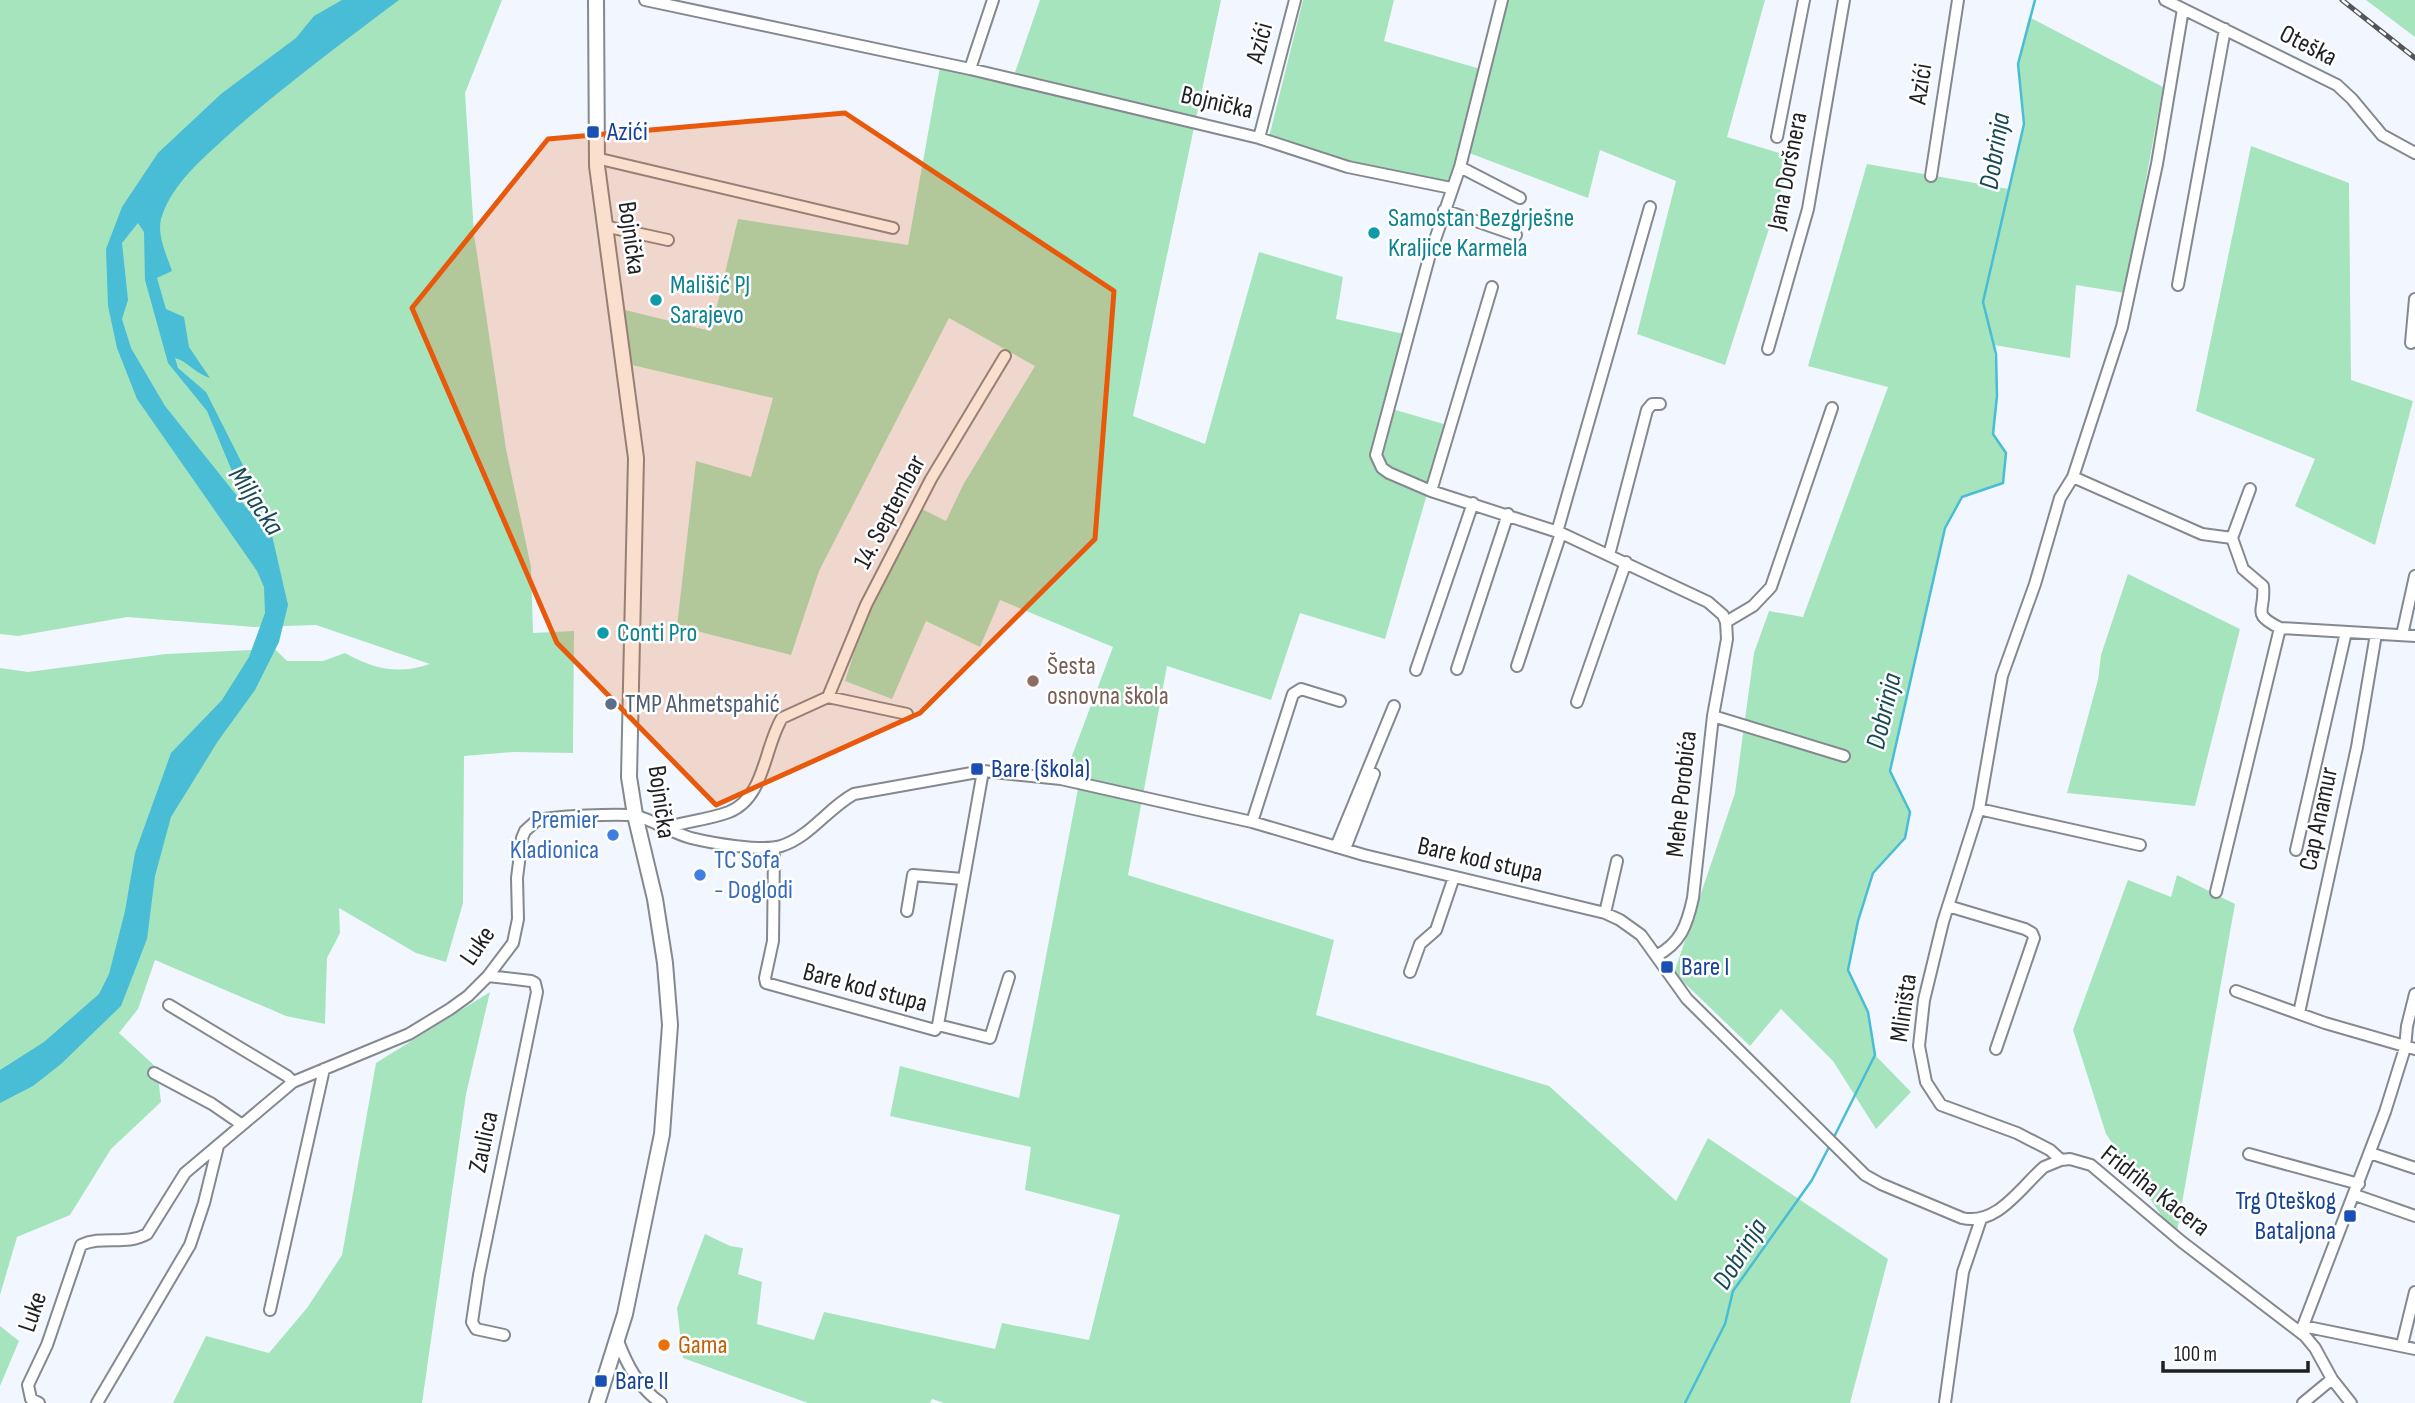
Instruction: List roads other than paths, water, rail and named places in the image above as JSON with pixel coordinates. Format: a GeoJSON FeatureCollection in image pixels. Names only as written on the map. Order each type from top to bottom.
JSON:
{"type":"FeatureCollection","features":[{"type":"Feature","properties":{"kind":"main road","name":"Bojnička"},"geometry":{"type":"LineString","coordinates":[[596,0],[596,158],[636,458],[629,777],[635,816],[655,899],[665,963],[670,1025],[662,1134],[618,1341],[597,1403]]}},
{"type":"Feature","properties":{"kind":"street","name":"Bojnička"},"geometry":{"type":"LineString","coordinates":[[645,0],[970,69],[1259,138],[1348,167],[1451,188]]}},
{"type":"Feature","properties":{"kind":"street"},"geometry":{"type":"LineString","coordinates":[[970,69],[993,0]]}},
{"type":"Feature","properties":{"kind":"street","name":"Azići"},"geometry":{"type":"LineString","coordinates":[[1259,138],[1295,0]]}},
{"type":"Feature","properties":{"kind":"street"},"geometry":{"type":"LineString","coordinates":[[1502,0],[1460,167],[1451,188],[1410,324],[1376,455],[1382,468],[1431,491],[1559,532],[1708,602],[1720,611],[1726,622],[1754,606],[1771,587],[1832,408]]}},
{"type":"Feature","properties":{"kind":"street"},"geometry":{"type":"LineString","coordinates":[[1777,137],[1804,0]]}},
{"type":"Feature","properties":{"kind":"street","name":"Jana Doršnera"},"geometry":{"type":"LineString","coordinates":[[1768,349],[1808,209],[1844,0]]}},
{"type":"Feature","properties":{"kind":"street","name":"Azići"},"geometry":{"type":"LineString","coordinates":[[1931,176],[1958,0]]}},
{"type":"Feature","properties":{"kind":"street","name":"Oteška"},"geometry":{"type":"LineString","coordinates":[[2165,0],[2337,85],[2382,135],[2415,153]]}},
{"type":"Feature","properties":{"kind":"street","name":"Mliništa"},"geometry":{"type":"LineString","coordinates":[[2061,1160],[2050,1150],[2017,1133],[1941,1105],[1926,1082],[1919,1046],[1924,1000],[1948,906],[1979,809],[2000,687],[2021,617],[2035,584],[2060,498],[2073,477],[2122,327],[2157,164],[2183,9]]}},
{"type":"Feature","properties":{"kind":"street"},"geometry":{"type":"LineString","coordinates":[[2178,285],[2225,29]]}},
{"type":"Feature","properties":{"kind":"street","name":"Bojnička"},"geometry":{"type":"LineString","coordinates":[[596,158],[892,228]]}},
{"type":"Feature","properties":{"kind":"street"},"geometry":{"type":"LineString","coordinates":[[1460,167],[1520,198]]}},
{"type":"Feature","properties":{"kind":"street"},"geometry":{"type":"LineString","coordinates":[[1517,666],[1559,532],[1650,207]]}},
{"type":"Feature","properties":{"kind":"street"},"geometry":{"type":"LineString","coordinates":[[1444,210],[1516,235]]}},
{"type":"Feature","properties":{"kind":"street"},"geometry":{"type":"LineString","coordinates":[[604,226],[668,240]]}},
{"type":"Feature","properties":{"kind":"street"},"geometry":{"type":"LineString","coordinates":[[1431,491],[1492,287]]}},
{"type":"Feature","properties":{"kind":"street"},"geometry":{"type":"LineString","coordinates":[[2411,343],[2415,299]]}},
{"type":"Feature","properties":{"kind":"street","name":"14. Septembar"},"geometry":{"type":"LineString","coordinates":[[828,697],[866,605],[931,479],[1005,356]]}},
{"type":"Feature","properties":{"kind":"street"},"geometry":{"type":"LineString","coordinates":[[1609,555],[1647,410],[1651,404],[1660,404]]}},
{"type":"Feature","properties":{"kind":"street"},"geometry":{"type":"LineString","coordinates":[[2073,477],[2202,534],[2232,538]]}},
{"type":"Feature","properties":{"kind":"street"},"geometry":{"type":"LineString","coordinates":[[2250,489],[2232,538],[2243,569],[2263,586],[2261,617],[2280,628],[2415,636]]}},
{"type":"Feature","properties":{"kind":"street"},"geometry":{"type":"LineString","coordinates":[[1416,670],[1473,503]]}},
{"type":"Feature","properties":{"kind":"street"},"geometry":{"type":"LineString","coordinates":[[1457,669],[1508,514]]}},
{"type":"Feature","properties":{"kind":"street"},"geometry":{"type":"LineString","coordinates":[[1577,702],[1626,562]]}},
{"type":"Feature","properties":{"kind":"street"},"geometry":{"type":"LineString","coordinates":[[2402,635],[2415,576]]}},
{"type":"Feature","properties":{"kind":"street","name":"Mehe Porobića"},"geometry":{"type":"LineString","coordinates":[[1656,956],[1677,941],[1688,921],[1693,898],[1713,716],[1727,639],[1726,622]]}},
{"type":"Feature","properties":{"kind":"street"},"geometry":{"type":"LineString","coordinates":[[2216,892],[2280,628]]}},
{"type":"Feature","properties":{"kind":"street","name":"Cap Anamur"},"geometry":{"type":"LineString","coordinates":[[2296,850],[2346,632]]}},
{"type":"Feature","properties":{"kind":"street","name":"Cap Anamur"},"geometry":{"type":"LineString","coordinates":[[2299,1013],[2339,838],[2376,634]]}},
{"type":"Feature","properties":{"kind":"street"},"geometry":{"type":"LineString","coordinates":[[1252,822],[1293,694],[1301,689],[1340,701]]}},
{"type":"Feature","properties":{"kind":"street"},"geometry":{"type":"LineString","coordinates":[[665,828],[713,817],[741,805],[754,785],[782,719],[828,697],[907,714]]}},
{"type":"Feature","properties":{"kind":"street"},"geometry":{"type":"LineString","coordinates":[[1340,848],[1394,706]]}},
{"type":"Feature","properties":{"kind":"street"},"geometry":{"type":"LineString","coordinates":[[1713,716],[1844,756]]}},
{"type":"Feature","properties":{"kind":"street"},"geometry":{"type":"LineString","coordinates":[[1340,848],[1390,732]]}},
{"type":"Feature","properties":{"kind":"street","name":"Bare kod stupa"},"geometry":{"type":"LineString","coordinates":[[635,816],[691,838],[761,849],[774,848],[807,832],[840,801],[854,794],[984,771],[1061,779],[1252,822],[1340,848],[1605,914],[1641,935],[1687,999],[1865,1175],[1962,1218],[1981,1219]]}},
{"type":"Feature","properties":{"kind":"street","name":"Bare kod stupa"},"geometry":{"type":"LineString","coordinates":[[774,848],[773,941],[766,983],[935,1030],[984,771]]}},
{"type":"Feature","properties":{"kind":"street"},"geometry":{"type":"LineString","coordinates":[[1979,809],[2140,845]]}},
{"type":"Feature","properties":{"kind":"street","name":"Luke"},"geometry":{"type":"LineString","coordinates":[[39,1403],[30,1399],[28,1385],[47,1345],[81,1245],[88,1242],[127,1241],[146,1234],[185,1173],[293,1082],[409,1034],[468,996],[488,976],[513,943],[519,908],[519,857],[522,838],[530,825],[541,819],[635,816]]}},
{"type":"Feature","properties":{"kind":"street"},"geometry":{"type":"LineString","coordinates":[[1605,914],[1618,861]]}},
{"type":"Feature","properties":{"kind":"street"},"geometry":{"type":"LineString","coordinates":[[907,911],[914,875],[963,879]]}},
{"type":"Feature","properties":{"kind":"street"},"geometry":{"type":"LineString","coordinates":[[1410,972],[1420,944],[1436,930],[1454,877]]}},
{"type":"Feature","properties":{"kind":"street"},"geometry":{"type":"LineString","coordinates":[[1948,906],[2025,929],[2035,938],[1996,1049]]}},
{"type":"Feature","properties":{"kind":"street","name":"Zaulica"},"geometry":{"type":"LineString","coordinates":[[488,976],[531,981],[535,983],[537,992],[479,1275],[472,1322],[476,1329],[504,1335]]}},
{"type":"Feature","properties":{"kind":"street"},"geometry":{"type":"LineString","coordinates":[[938,1025],[990,1038],[1009,977]]}},
{"type":"Feature","properties":{"kind":"street"},"geometry":{"type":"LineString","coordinates":[[2236,991],[2410,1048]]}},
{"type":"Feature","properties":{"kind":"street"},"geometry":{"type":"LineString","coordinates":[[2415,994],[2407,1026],[2410,1048],[2357,1189],[2300,1328],[2415,1349]]}},
{"type":"Feature","properties":{"kind":"street"},"geometry":{"type":"LineString","coordinates":[[169,1005],[293,1082]]}},
{"type":"Feature","properties":{"kind":"street"},"geometry":{"type":"LineString","coordinates":[[270,1310],[324,1069]]}},
{"type":"Feature","properties":{"kind":"street"},"geometry":{"type":"LineString","coordinates":[[154,1073],[212,1104],[241,1124]]}},
{"type":"Feature","properties":{"kind":"street"},"geometry":{"type":"LineString","coordinates":[[97,1403],[190,1245],[218,1146]]}},
{"type":"Feature","properties":{"kind":"street"},"geometry":{"type":"LineString","coordinates":[[2371,1153],[2415,1168]]}},
{"type":"Feature","properties":{"kind":"street"},"geometry":{"type":"LineString","coordinates":[[2249,1154],[2357,1189],[2415,1216]]}},
{"type":"Feature","properties":{"kind":"street","name":"Fridriha Kacera"},"geometry":{"type":"LineString","coordinates":[[1981,1219],[1992,1216],[2044,1167],[2061,1160],[2079,1160],[2101,1172],[2173,1235],[2300,1328],[2332,1379],[2351,1403]]}},
{"type":"Feature","properties":{"kind":"street"},"geometry":{"type":"LineString","coordinates":[[1945,1403],[1963,1272],[1981,1219]]}},
{"type":"Feature","properties":{"kind":"street"},"geometry":{"type":"LineString","coordinates":[[2402,1345],[2415,1292]]}},
{"type":"Feature","properties":{"kind":"street"},"geometry":{"type":"LineString","coordinates":[[618,1341],[625,1361],[639,1382],[650,1396],[661,1403]]}},
{"type":"Feature","properties":{"kind":"street"},"geometry":{"type":"LineString","coordinates":[[2303,1403],[2332,1379]]}},
{"type":"Feature","properties":{"kind":"water","name":"Miljacka"},"geometry":{"type":"Polygon","coordinates":[[[342,0],[399,0],[275,95],[235,129],[182,181],[166,206],[160,226],[161,239],[172,271],[157,278],[166,309],[184,317],[189,347],[210,378],[175,358],[178,368],[206,392],[257,493],[271,531],[288,605],[279,642],[255,690],[218,741],[171,817],[155,876],[147,939],[121,1006],[61,1064],[33,1086],[0,1103],[0,1070],[44,1042],[99,994],[109,974],[125,911],[135,853],[171,753],[222,700],[249,657],[265,613],[264,587],[257,571],[137,399],[117,348],[108,306],[106,249],[122,207],[158,153],[221,94],[296,38],[314,16],[342,0]],[[138,223],[122,243],[128,300],[122,319],[131,348],[165,406],[262,527],[253,505],[234,476],[207,411],[168,363],[145,280],[144,232],[138,223]]]}},
{"type":"Feature","properties":{"kind":"waterway","name":"Dobrinja"},"geometry":{"type":"LineString","coordinates":[[1833,1139],[1875,1055],[1868,1012],[1848,970],[1858,921],[1873,873],[1905,838],[1910,812],[1890,771],[1945,528],[1962,497],[2003,483],[2006,453],[1993,434],[1997,396],[1996,354],[1983,302],[2024,124],[2018,64],[2035,0]]}},
{"type":"Feature","properties":{"kind":"waterway","name":"Dobrinja"},"geometry":{"type":"LineString","coordinates":[[1685,1403],[1725,1324],[1733,1291],[1812,1180],[1830,1145]]}},
{"type":"Feature","properties":{"kind":"railway"},"geometry":{"type":"LineString","coordinates":[[2342,0],[2415,58]]}},
{"type":"Feature","properties":{"kind":"place","name":"Azići"},"geometry":{"type":"Point","coordinates":[593,132]}},
{"type":"Feature","properties":{"kind":"place","name":"Samostan Bezgrješne Kraljice Karmela"},"geometry":{"type":"Point","coordinates":[1374,233]}},
{"type":"Feature","properties":{"kind":"place","name":"Mališić PJ Sarajevo"},"geometry":{"type":"Point","coordinates":[656,300]}},
{"type":"Feature","properties":{"kind":"place","name":"Conti Pro"},"geometry":{"type":"Point","coordinates":[603,633]}},
{"type":"Feature","properties":{"kind":"place","name":"Šesta osnovna škola"},"geometry":{"type":"Point","coordinates":[1033,681]}},
{"type":"Feature","properties":{"kind":"place","name":"TMP Ahmetspahić"},"geometry":{"type":"Point","coordinates":[611,704]}},
{"type":"Feature","properties":{"kind":"place","name":"Bare (škola)"},"geometry":{"type":"Point","coordinates":[977,769]}},
{"type":"Feature","properties":{"kind":"place","name":"Premier Kladionica"},"geometry":{"type":"Point","coordinates":[613,835]}},
{"type":"Feature","properties":{"kind":"place","name":"TC Sofa - Doglodi"},"geometry":{"type":"Point","coordinates":[700,875]}},
{"type":"Feature","properties":{"kind":"place","name":"Bare I"},"geometry":{"type":"Point","coordinates":[1667,967]}},
{"type":"Feature","properties":{"kind":"place","name":"Trg Oteškog Bataljona"},"geometry":{"type":"Point","coordinates":[2350,1216]}},
{"type":"Feature","properties":{"kind":"place","name":"Gama"},"geometry":{"type":"Point","coordinates":[664,1345]}},
{"type":"Feature","properties":{"kind":"place","name":"Bare II"},"geometry":{"type":"Point","coordinates":[601,1381]}}]}
